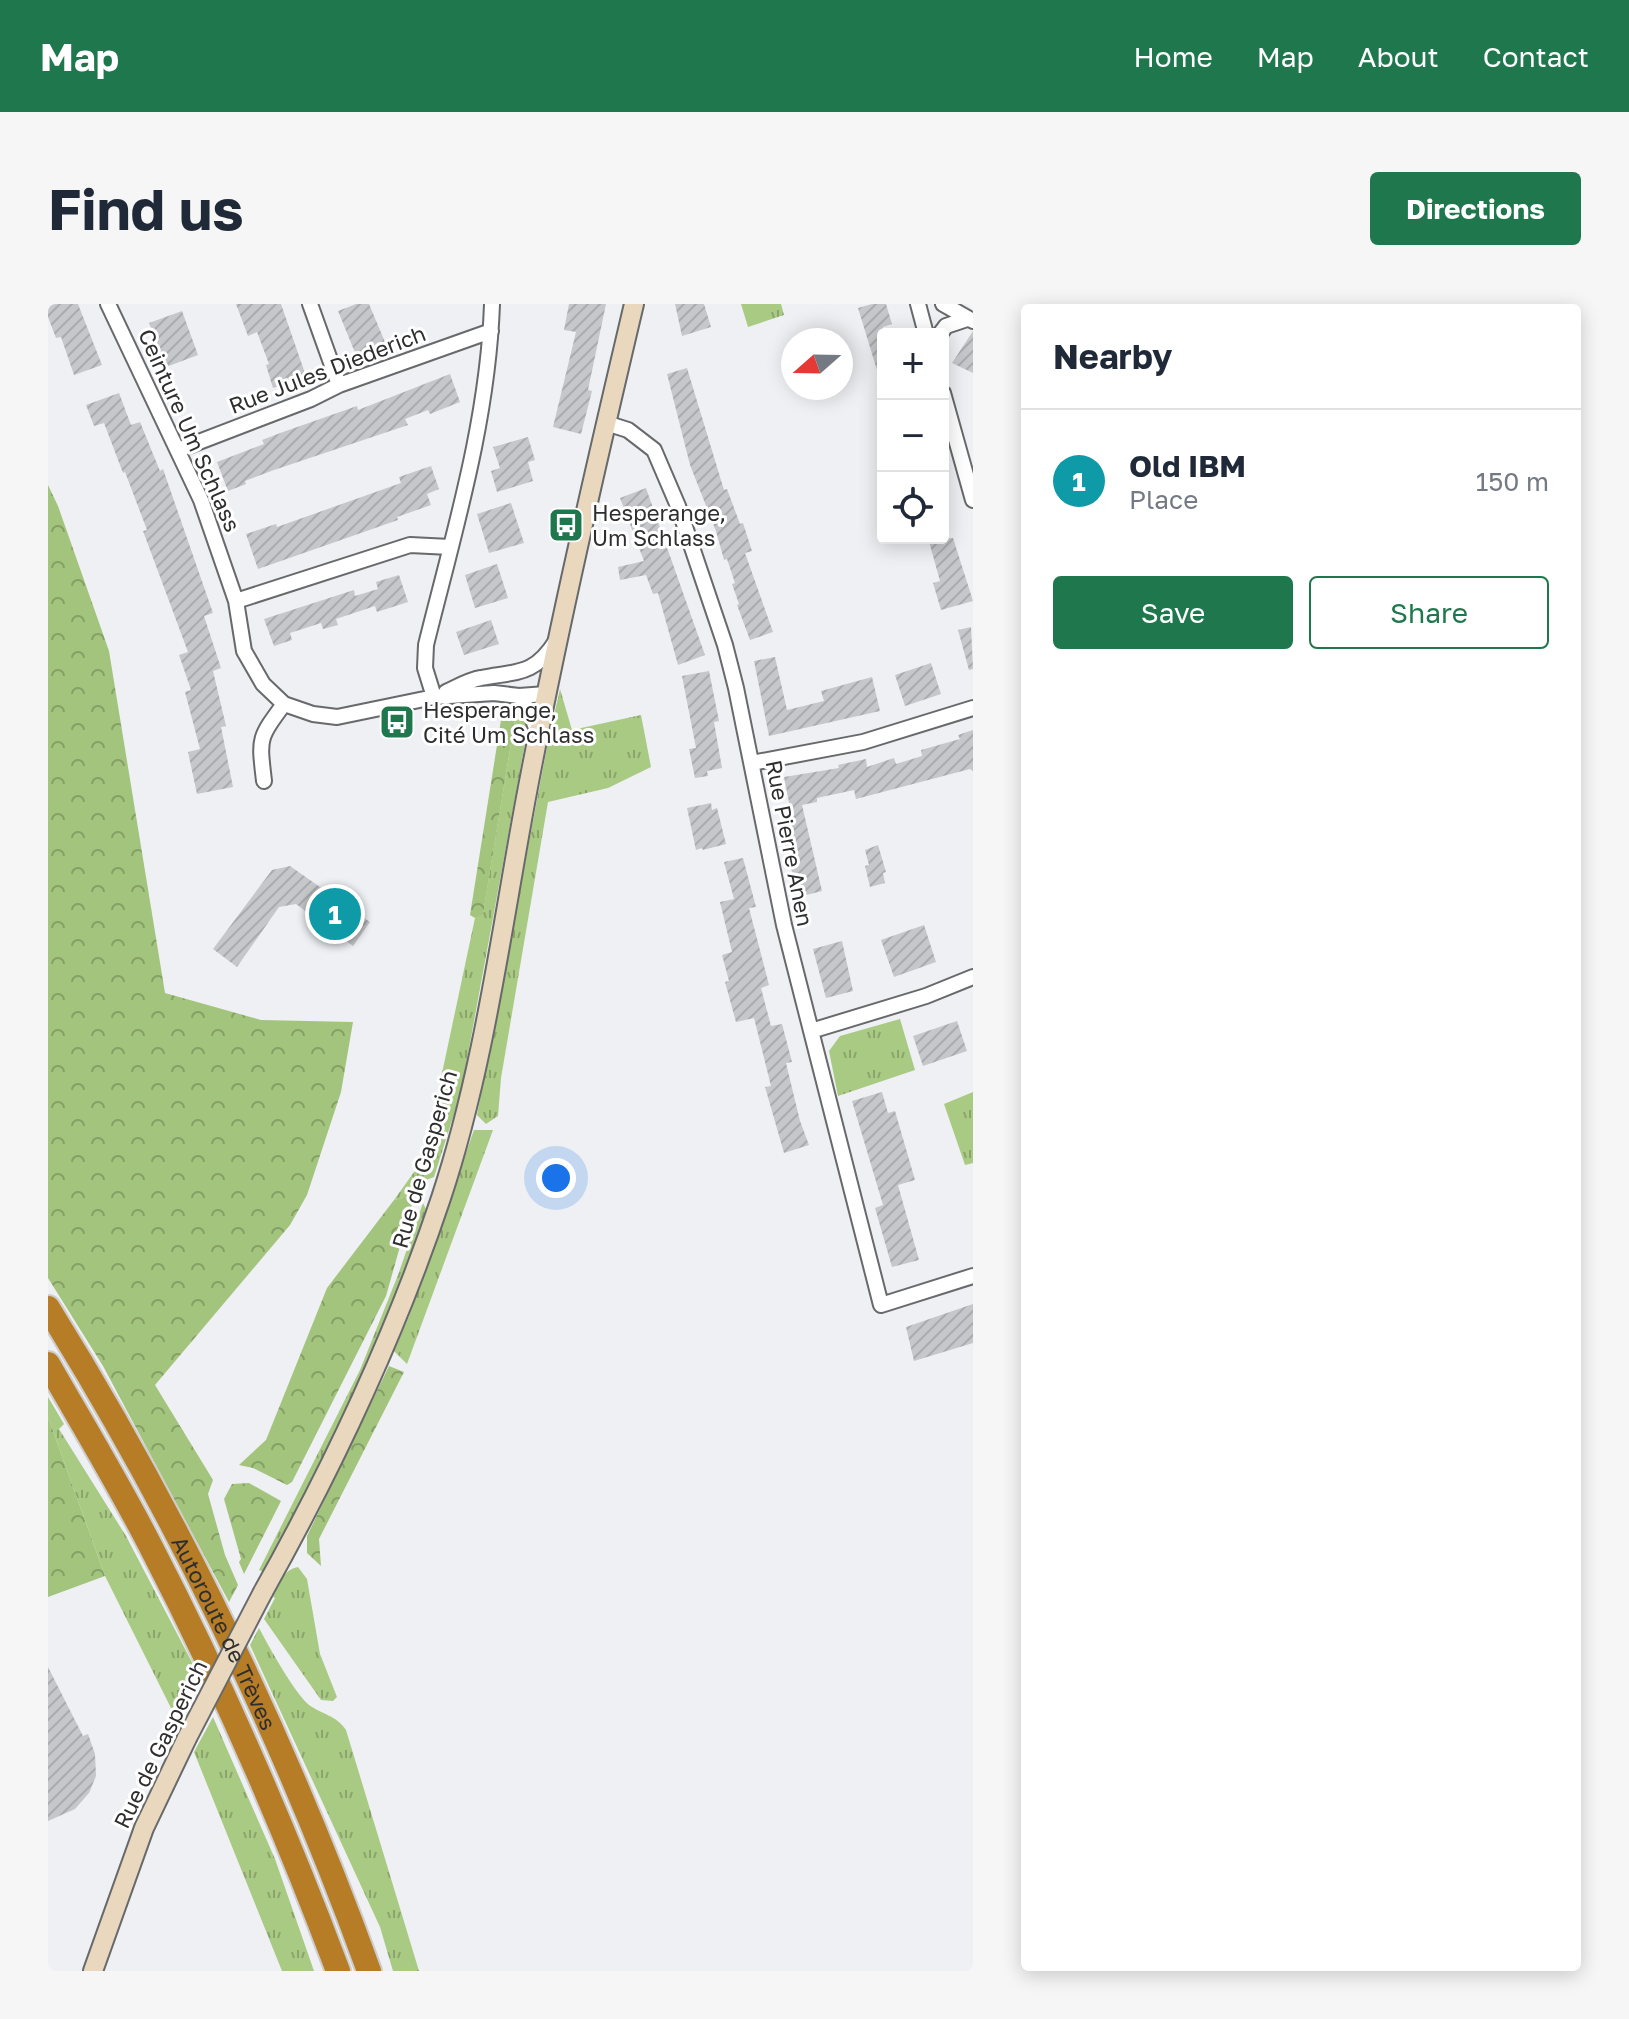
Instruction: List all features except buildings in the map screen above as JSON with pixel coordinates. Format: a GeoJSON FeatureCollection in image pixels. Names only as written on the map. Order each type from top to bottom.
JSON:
{"type":"FeatureCollection","features":[{"type":"Feature","properties":{"kind":"highway","name":"Autoroute de Trèves"},"geometry":{"type":"LineString","coordinates":[[48,1308],[176,1531],[251,1685],[312,1823],[369,1971]]}},
{"type":"Feature","properties":{"kind":"highway","name":"Autoroute de Trèves"},"geometry":{"type":"LineString","coordinates":[[48,1364],[151,1546],[227,1700],[285,1835],[338,1971]]}},
{"type":"Feature","properties":{"kind":"main road","name":"Rue de Gasperich"},"geometry":{"type":"LineString","coordinates":[[93,1971],[144,1828],[187,1738],[343,1442],[409,1290],[442,1196],[482,1038],[546,694],[634,304]]}},
{"type":"Feature","properties":{"kind":"street","name":"Ceinture Um Schlass"},"geometry":{"type":"LineString","coordinates":[[108,304],[207,514],[236,601],[244,651],[251,667],[284,704]]}},
{"type":"Feature","properties":{"kind":"street"},"geometry":{"type":"LineString","coordinates":[[310,304],[339,385]]}},
{"type":"Feature","properties":{"kind":"street"},"geometry":{"type":"LineString","coordinates":[[434,697],[425,668],[426,645],[473,459],[485,388],[492,304]]}},
{"type":"Feature","properties":{"kind":"street"},"geometry":{"type":"LineString","coordinates":[[918,304],[924,328]]}},
{"type":"Feature","properties":{"kind":"street"},"geometry":{"type":"LineString","coordinates":[[943,304],[970,320]]}},
{"type":"Feature","properties":{"kind":"street"},"geometry":{"type":"LineString","coordinates":[[944,328],[970,320]]}},
{"type":"Feature","properties":{"kind":"street","name":"Rue Jules Diederich"},"geometry":{"type":"LineString","coordinates":[[178,450],[311,399],[339,385],[491,331]]}},
{"type":"Feature","properties":{"kind":"street"},"geometry":{"type":"LineString","coordinates":[[945,400],[973,500]]}},
{"type":"Feature","properties":{"kind":"street","name":"Rue Pierre Anen"},"geometry":{"type":"LineString","coordinates":[[606,423],[628,430],[654,450],[678,506],[725,645],[784,925],[881,1305],[973,1276]]}},
{"type":"Feature","properties":{"kind":"street"},"geometry":{"type":"LineString","coordinates":[[236,601],[410,545],[450,547]]}},
{"type":"Feature","properties":{"kind":"street"},"geometry":{"type":"LineString","coordinates":[[434,697],[477,679],[524,672],[549,653],[558,637]]}},
{"type":"Feature","properties":{"kind":"street"},"geometry":{"type":"LineString","coordinates":[[524,672],[546,694]]}},
{"type":"Feature","properties":{"kind":"street"},"geometry":{"type":"LineString","coordinates":[[264,781],[260,744],[267,727],[284,704],[313,714],[337,717],[434,697],[546,694]]}},
{"type":"Feature","properties":{"kind":"street"},"geometry":{"type":"LineString","coordinates":[[519,696],[531,714],[538,734]]}},
{"type":"Feature","properties":{"kind":"street"},"geometry":{"type":"LineString","coordinates":[[752,763],[863,742],[973,708]]}},
{"type":"Feature","properties":{"kind":"street"},"geometry":{"type":"LineString","coordinates":[[811,1031],[926,996],[973,977]]}},
{"type":"Feature","properties":{"kind":"green space"},"geometry":{"type":"Polygon","coordinates":[[[741,304],[781,304],[784,315],[748,327],[741,304]]]}},
{"type":"Feature","properties":{"kind":"green space"},"geometry":{"type":"Polygon","coordinates":[[[48,485],[109,651],[165,993],[261,1020],[353,1022],[341,1092],[307,1195],[290,1225],[155,1385],[213,1480],[208,1494],[225,1555],[238,1585],[229,1602],[103,1366],[48,1278],[48,485]]]}},
{"type":"Feature","properties":{"kind":"green space"},"geometry":{"type":"Polygon","coordinates":[[[560,689],[572,730],[641,715],[651,767],[608,788],[548,802],[501,1078],[498,1116],[486,1124],[477,1115],[560,689]]]}},
{"type":"Feature","properties":{"kind":"green space"},"geometry":{"type":"Polygon","coordinates":[[[504,701],[517,707],[483,914],[475,918],[470,915],[504,701]]]}},
{"type":"Feature","properties":{"kind":"green space"},"geometry":{"type":"Polygon","coordinates":[[[517,707],[527,717],[526,738],[461,1092],[434,1177],[418,1183],[412,1204],[406,1197],[394,1200],[424,1158],[475,918],[483,913],[517,707]]]}},
{"type":"Feature","properties":{"kind":"green space"},"geometry":{"type":"Polygon","coordinates":[[[900,1019],[915,1070],[838,1096],[829,1051],[840,1036],[900,1019]]]}},
{"type":"Feature","properties":{"kind":"green space"},"geometry":{"type":"Polygon","coordinates":[[[973,1092],[973,1163],[965,1165],[944,1104],[973,1092]]]}},
{"type":"Feature","properties":{"kind":"green space"},"geometry":{"type":"Polygon","coordinates":[[[474,1130],[493,1130],[407,1364],[394,1351],[474,1130]]]}},
{"type":"Feature","properties":{"kind":"green space"},"geometry":{"type":"Polygon","coordinates":[[[406,1197],[412,1204],[386,1296],[292,1482],[287,1485],[253,1468],[239,1465],[266,1440],[327,1288],[394,1200],[406,1197]]]}},
{"type":"Feature","properties":{"kind":"green space"},"geometry":{"type":"Polygon","coordinates":[[[423,1203],[426,1209],[406,1267],[361,1381],[327,1454],[264,1572],[259,1570],[360,1370],[423,1203]]]}},
{"type":"Feature","properties":{"kind":"green space"},"geometry":{"type":"Polygon","coordinates":[[[389,1366],[404,1372],[319,1539],[321,1566],[307,1553],[307,1536],[389,1366]]]}},
{"type":"Feature","properties":{"kind":"green space"},"geometry":{"type":"Polygon","coordinates":[[[48,1397],[64,1424],[59,1429],[126,1536],[195,1668],[172,1710],[105,1576],[48,1417],[48,1397]]]}},
{"type":"Feature","properties":{"kind":"green space"},"geometry":{"type":"Polygon","coordinates":[[[48,1417],[105,1576],[48,1597],[48,1417]]]}},
{"type":"Feature","properties":{"kind":"green space"},"geometry":{"type":"Polygon","coordinates":[[[249,1483],[281,1501],[244,1574],[224,1499],[232,1484],[249,1483]]]}},
{"type":"Feature","properties":{"kind":"green space"},"geometry":{"type":"Polygon","coordinates":[[[298,1567],[307,1579],[320,1654],[337,1697],[333,1701],[321,1700],[264,1619],[282,1578],[298,1567]]]}},
{"type":"Feature","properties":{"kind":"green space"},"geometry":{"type":"Polygon","coordinates":[[[259,1628],[303,1699],[338,1721],[346,1730],[419,1971],[393,1971],[380,1927],[250,1645],[259,1628]]]}},
{"type":"Feature","properties":{"kind":"green space"},"geometry":{"type":"Polygon","coordinates":[[[213,1717],[275,1859],[314,1971],[282,1971],[194,1752],[213,1717]]]}},
{"type":"Feature","properties":{"kind":"place","name":"Hesperange, Um Schlass"},"geometry":{"type":"Point","coordinates":[566,525]}},
{"type":"Feature","properties":{"kind":"place","name":"Hesperange, Cité Um Schlass"},"geometry":{"type":"Point","coordinates":[397,722]}},
{"type":"Feature","properties":{"kind":"place","name":"Old IBM"},"geometry":{"type":"Point","coordinates":[335,914]}}]}
